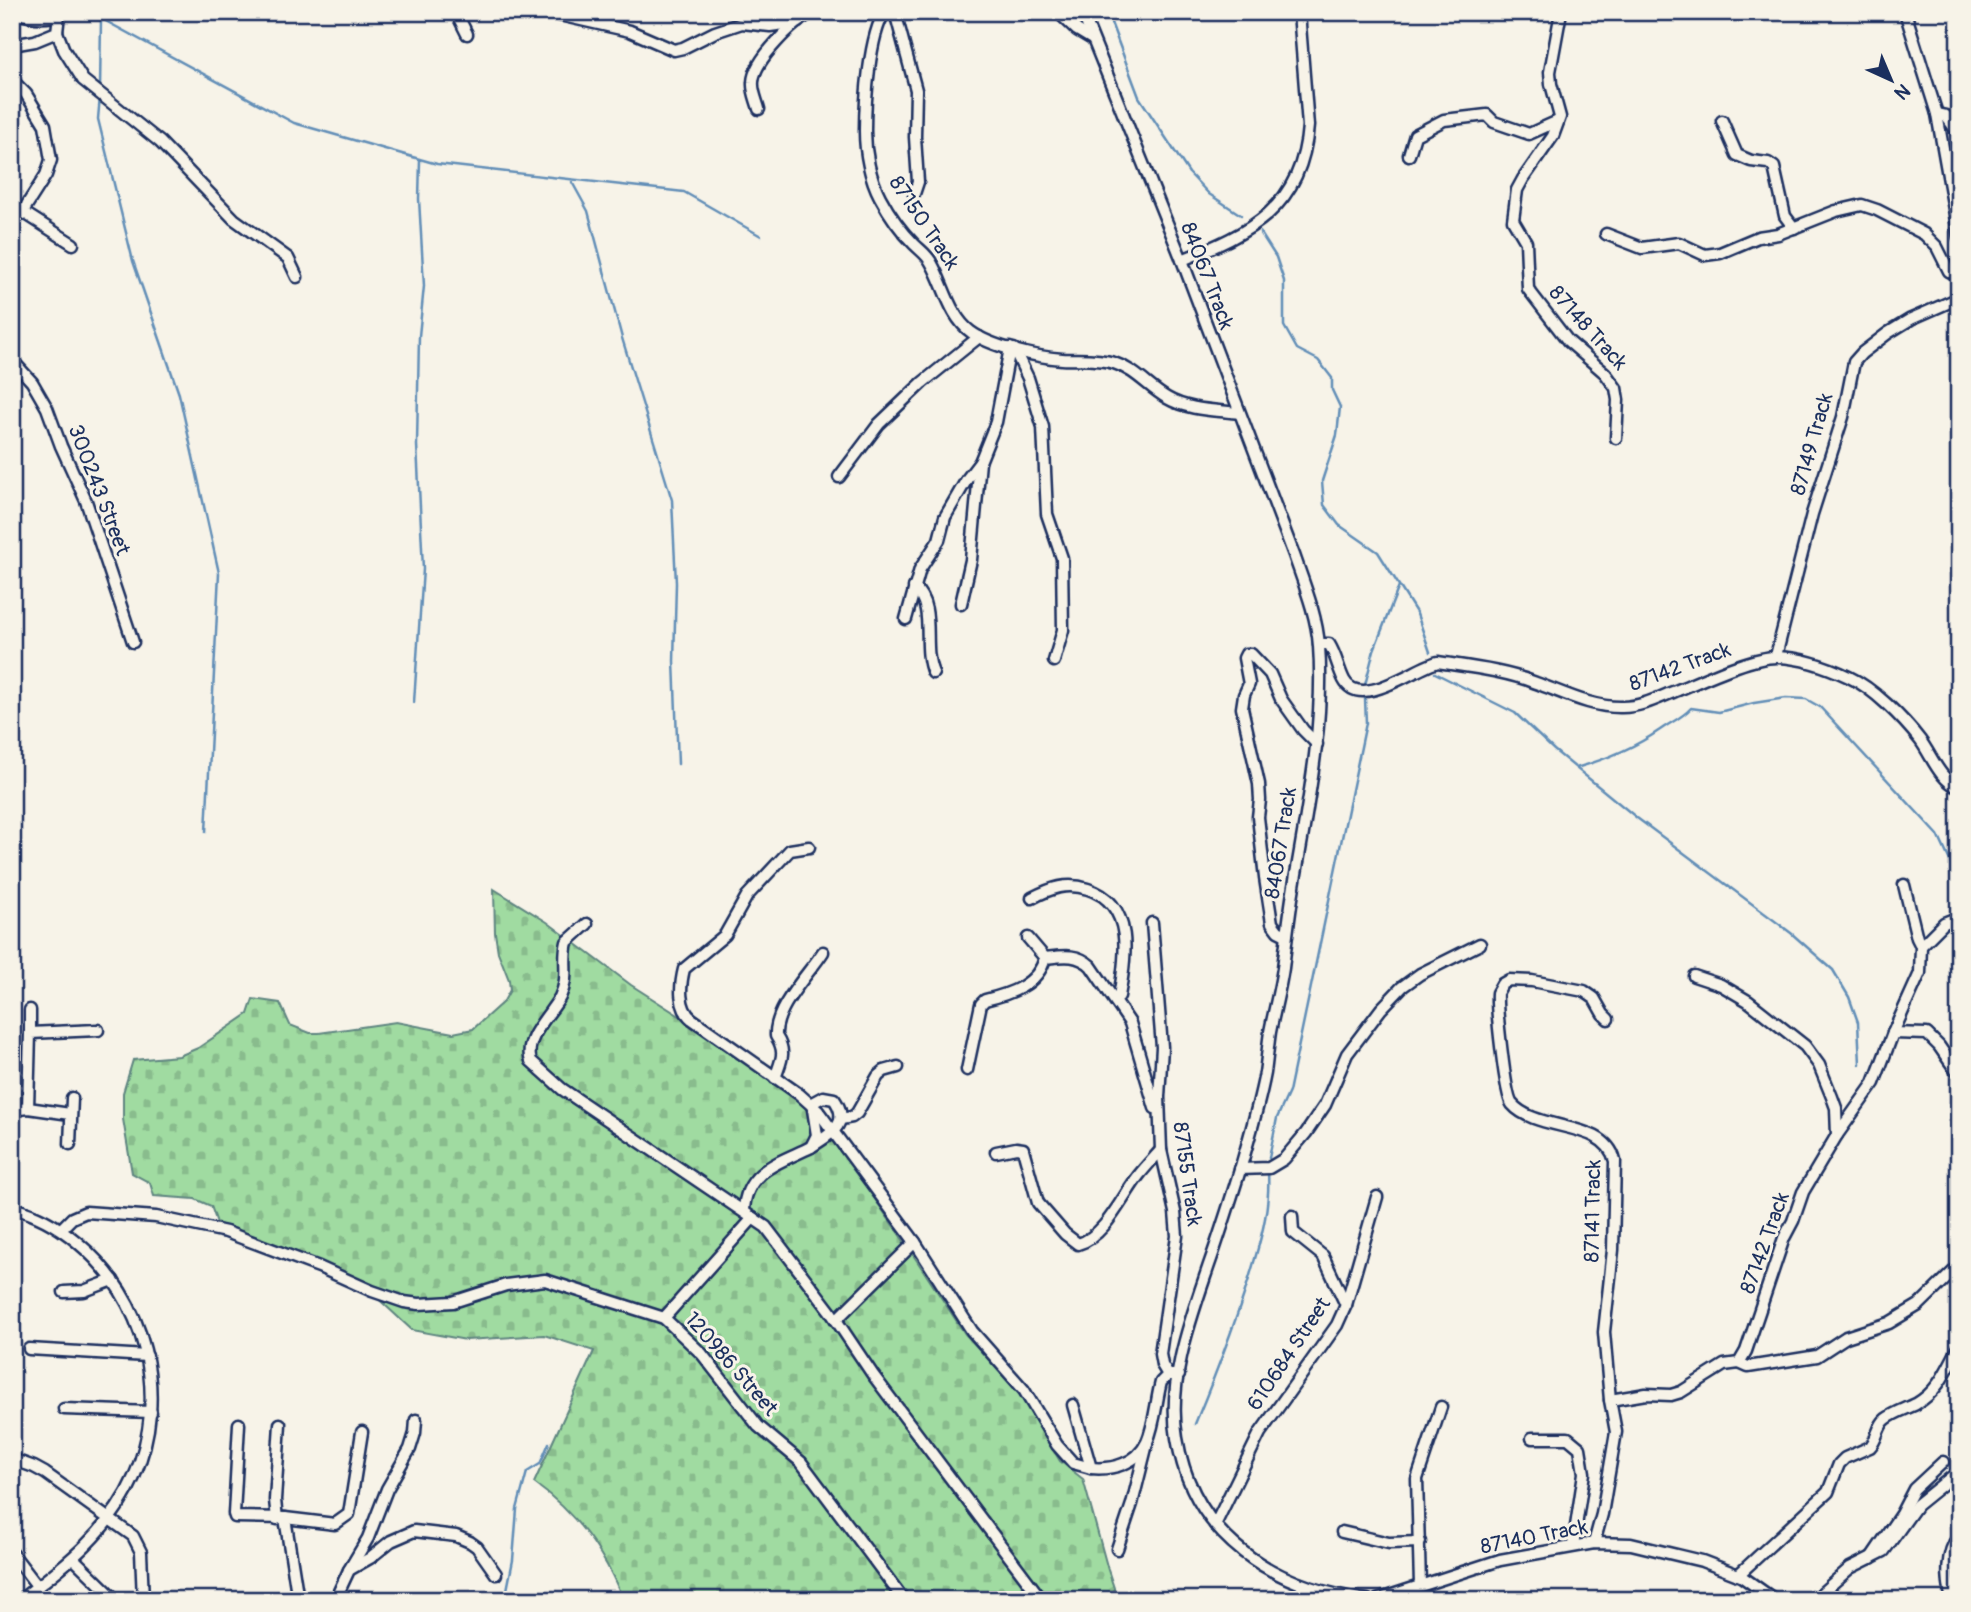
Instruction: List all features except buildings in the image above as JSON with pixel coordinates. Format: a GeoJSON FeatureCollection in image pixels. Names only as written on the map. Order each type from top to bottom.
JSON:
{"type":"FeatureCollection","features":[{"type":"Feature","properties":{"kind":"street"},"geometry":{"type":"LineString","coordinates":[[16,12],[35,18],[62,14]]}},
{"type":"Feature","properties":{"kind":"street"},"geometry":{"type":"LineString","coordinates":[[456,12],[467,34]]}},
{"type":"Feature","properties":{"kind":"street"},"geometry":{"type":"LineString","coordinates":[[546,12],[631,31],[674,50],[737,24],[770,26],[798,22]]}},
{"type":"Feature","properties":{"kind":"street"},"geometry":{"type":"LineString","coordinates":[[759,109],[753,85],[754,76],[775,44],[813,12]]}},
{"type":"Feature","properties":{"kind":"street","name":"87150 Track"},"geometry":{"type":"LineString","coordinates":[[886,12],[876,28],[865,132],[871,175],[888,211],[929,258],[960,321],[979,337],[1012,349],[1059,359],[1114,363],[1138,374],[1165,398],[1176,403],[1238,413]]}},
{"type":"Feature","properties":{"kind":"street"},"geometry":{"type":"LineString","coordinates":[[895,12],[916,90],[918,182],[915,194]]}},
{"type":"Feature","properties":{"kind":"street"},"geometry":{"type":"LineString","coordinates":[[1058,12],[1077,30],[1092,39]]}},
{"type":"Feature","properties":{"kind":"street","name":"84067 Track"},"geometry":{"type":"LineString","coordinates":[[1082,12],[1182,260],[1305,584],[1319,644],[1317,744],[1265,1071],[1240,1169],[1182,1351],[1175,1410],[1176,1437],[1198,1500],[1215,1525],[1246,1555],[1276,1574],[1323,1591],[1368,1600]]}},
{"type":"Feature","properties":{"kind":"street"},"geometry":{"type":"LineString","coordinates":[[1182,260],[1236,238],[1255,226],[1285,195],[1296,178],[1304,157],[1308,126],[1299,12]]}},
{"type":"Feature","properties":{"kind":"street"},"geometry":{"type":"LineString","coordinates":[[1409,155],[1416,135],[1444,120],[1487,115],[1494,122],[1529,134],[1558,120],[1560,117],[1550,84],[1550,72],[1561,12]]}},
{"type":"Feature","properties":{"kind":"street"},"geometry":{"type":"LineString","coordinates":[[1905,12],[1937,114],[1959,238]]}},
{"type":"Feature","properties":{"kind":"street"},"geometry":{"type":"LineString","coordinates":[[62,14],[57,32],[64,50],[83,80],[160,142],[234,219],[288,258],[297,277]]}},
{"type":"Feature","properties":{"kind":"street"},"geometry":{"type":"LineString","coordinates":[[12,45],[35,41],[57,32]]}},
{"type":"Feature","properties":{"kind":"street"},"geometry":{"type":"LineString","coordinates":[[12,80],[26,94],[45,125],[51,160],[47,175],[23,211]]}},
{"type":"Feature","properties":{"kind":"street"},"geometry":{"type":"LineString","coordinates":[[1937,114],[1946,117],[1959,134]]}},
{"type":"Feature","properties":{"kind":"street","name":"87148 Track"},"geometry":{"type":"LineString","coordinates":[[1558,120],[1553,136],[1517,190],[1513,220],[1526,243],[1528,289],[1532,297],[1568,341],[1605,373],[1616,387],[1616,438]]}},
{"type":"Feature","properties":{"kind":"street"},"geometry":{"type":"LineString","coordinates":[[1723,121],[1737,155],[1774,167],[1785,216],[1794,228]]}},
{"type":"Feature","properties":{"kind":"street"},"geometry":{"type":"LineString","coordinates":[[12,205],[73,244]]}},
{"type":"Feature","properties":{"kind":"street"},"geometry":{"type":"LineString","coordinates":[[1606,234],[1642,248],[1679,243],[1705,256],[1854,206],[1868,206],[1924,234],[1937,247],[1950,271],[1959,275]]}},
{"type":"Feature","properties":{"kind":"street","name":"87149 Track"},"geometry":{"type":"LineString","coordinates":[[1776,656],[1812,514],[1843,418],[1854,362],[1888,333],[1911,319],[1959,298]]}},
{"type":"Feature","properties":{"kind":"street"},"geometry":{"type":"LineString","coordinates":[[839,477],[879,424],[922,383],[979,337]]}},
{"type":"Feature","properties":{"kind":"street"},"geometry":{"type":"LineString","coordinates":[[961,604],[971,559],[980,462],[998,413],[1012,349]]}},
{"type":"Feature","properties":{"kind":"street"},"geometry":{"type":"LineString","coordinates":[[1012,349],[1028,378],[1043,427],[1047,514],[1062,558],[1063,630],[1054,661]]}},
{"type":"Feature","properties":{"kind":"street","name":"300243 Street"},"geometry":{"type":"LineString","coordinates":[[12,360],[32,382],[47,408],[86,501],[133,642]]}},
{"type":"Feature","properties":{"kind":"street"},"geometry":{"type":"LineString","coordinates":[[906,619],[920,569],[939,540],[945,517],[980,462]]}},
{"type":"Feature","properties":{"kind":"street"},"geometry":{"type":"LineString","coordinates":[[914,587],[925,603],[927,653],[933,673]]}},
{"type":"Feature","properties":{"kind":"street","name":"87142 Track"},"geometry":{"type":"LineString","coordinates":[[1319,644],[1329,644],[1344,680],[1361,691],[1378,689],[1438,662],[1517,677],[1558,693],[1611,707],[1643,704],[1744,664],[1776,656],[1821,666],[1862,684],[1909,727],[1946,779],[1959,788]]}},
{"type":"Feature","properties":{"kind":"street"},"geometry":{"type":"LineString","coordinates":[[1286,935],[1278,931],[1272,923],[1265,878],[1258,817],[1259,784],[1242,708],[1249,684],[1244,658],[1246,654],[1251,654],[1270,674],[1281,699],[1303,730],[1317,744]]}},
{"type":"Feature","properties":{"kind":"street"},"geometry":{"type":"LineString","coordinates":[[808,847],[790,850],[747,896],[725,935],[683,973],[681,994],[684,1010],[687,1015],[811,1105],[915,1242],[972,1331],[1024,1390],[1069,1459],[1077,1465],[1104,1470],[1119,1467],[1147,1444]]}},
{"type":"Feature","properties":{"kind":"street"},"geometry":{"type":"LineString","coordinates":[[1032,898],[1048,890],[1069,885],[1096,891],[1113,905],[1120,916],[1125,940],[1125,959],[1116,1001]]}},
{"type":"Feature","properties":{"kind":"street"},"geometry":{"type":"LineString","coordinates":[[1904,886],[1921,946],[1944,923],[1959,917]]}},
{"type":"Feature","properties":{"kind":"street","name":"87155 Track"},"geometry":{"type":"LineString","coordinates":[[1152,923],[1162,1047],[1159,1126],[1177,1236],[1160,1354],[1161,1365],[1168,1375]]}},
{"type":"Feature","properties":{"kind":"street"},"geometry":{"type":"LineString","coordinates":[[587,924],[567,942],[566,981],[555,1005],[530,1044],[531,1061],[562,1089],[744,1211],[776,1238],[873,1375],[1042,1600]]}},
{"type":"Feature","properties":{"kind":"street"},"geometry":{"type":"LineString","coordinates":[[1028,938],[1045,958]]}},
{"type":"Feature","properties":{"kind":"street"},"geometry":{"type":"LineString","coordinates":[[1240,1169],[1269,1168],[1284,1159],[1325,1105],[1347,1054],[1381,1009],[1402,987],[1420,974],[1480,944]]}},
{"type":"Feature","properties":{"kind":"street","name":"87142 Track"},"geometry":{"type":"LineString","coordinates":[[1739,1363],[1746,1351],[1784,1237],[1803,1192],[1874,1083],[1893,1032],[1920,973],[1921,946]]}},
{"type":"Feature","properties":{"kind":"street"},"geometry":{"type":"LineString","coordinates":[[775,1078],[783,1052],[782,1043],[776,1035],[779,1018],[787,1002],[823,952]]}},
{"type":"Feature","properties":{"kind":"street"},"geometry":{"type":"LineString","coordinates":[[1045,958],[1065,956],[1083,959],[1116,1001],[1130,1023],[1159,1126]]}},
{"type":"Feature","properties":{"kind":"street"},"geometry":{"type":"LineString","coordinates":[[967,1070],[979,1007],[983,1001],[1030,983],[1039,975],[1045,958]]}},
{"type":"Feature","properties":{"kind":"street"},"geometry":{"type":"LineString","coordinates":[[1694,976],[1721,985],[1748,1001],[1805,1046],[1819,1065],[1832,1097],[1836,1108],[1835,1128],[1838,1135]]}},
{"type":"Feature","properties":{"kind":"street","name":"87141 Track"},"geometry":{"type":"LineString","coordinates":[[1594,1543],[1604,1504],[1616,1432],[1609,1400],[1604,1332],[1613,1250],[1615,1161],[1612,1148],[1598,1137],[1523,1112],[1511,1102],[1505,1075],[1497,993],[1502,984],[1509,980],[1572,988],[1591,995],[1608,1019]]}},
{"type":"Feature","properties":{"kind":"street"},"geometry":{"type":"LineString","coordinates":[[28,1108],[30,1010]]}},
{"type":"Feature","properties":{"kind":"street"},"geometry":{"type":"LineString","coordinates":[[30,1033],[98,1030]]}},
{"type":"Feature","properties":{"kind":"street"},"geometry":{"type":"LineString","coordinates":[[1893,1032],[1927,1034],[1959,1075]]}},
{"type":"Feature","properties":{"kind":"street"},"geometry":{"type":"LineString","coordinates":[[841,1119],[857,1113],[881,1073],[898,1067]]}},
{"type":"Feature","properties":{"kind":"street"},"geometry":{"type":"LineString","coordinates":[[744,1211],[747,1195],[761,1172],[811,1147],[834,1132],[841,1119],[837,1103],[823,1097],[811,1105]]}},
{"type":"Feature","properties":{"kind":"street"},"geometry":{"type":"LineString","coordinates":[[70,1144],[72,1098]]}},
{"type":"Feature","properties":{"kind":"street"},"geometry":{"type":"LineString","coordinates":[[811,1105],[817,1135],[811,1147]]}},
{"type":"Feature","properties":{"kind":"street"},"geometry":{"type":"LineString","coordinates":[[12,1110],[28,1108],[70,1114]]}},
{"type":"Feature","properties":{"kind":"street"},"geometry":{"type":"LineString","coordinates":[[996,1152],[1016,1147],[1023,1149],[1038,1203],[1065,1234],[1078,1244],[1089,1239],[1099,1229],[1161,1150]]}},
{"type":"Feature","properties":{"kind":"street","name":"610684 Street"},"geometry":{"type":"LineString","coordinates":[[1215,1525],[1260,1433],[1329,1338],[1346,1305],[1377,1197]]}},
{"type":"Feature","properties":{"kind":"street"},"geometry":{"type":"LineString","coordinates":[[12,1208],[32,1214],[61,1229],[91,1254],[114,1280],[132,1310],[147,1356],[151,1412],[135,1476],[109,1518],[74,1559],[20,1600]]}},
{"type":"Feature","properties":{"kind":"street","name":"120986 Street"},"geometry":{"type":"LineString","coordinates":[[61,1229],[72,1218],[86,1212],[156,1217],[226,1232],[319,1267],[372,1292],[404,1301],[435,1305],[506,1285],[545,1280],[664,1318],[702,1354],[758,1426],[801,1462],[904,1600]]}},
{"type":"Feature","properties":{"kind":"street"},"geometry":{"type":"LineString","coordinates":[[1292,1216],[1293,1232],[1323,1256],[1346,1305]]}},
{"type":"Feature","properties":{"kind":"street"},"geometry":{"type":"LineString","coordinates":[[664,1318],[753,1218]]}},
{"type":"Feature","properties":{"kind":"street"},"geometry":{"type":"LineString","coordinates":[[836,1320],[915,1242]]}},
{"type":"Feature","properties":{"kind":"street"},"geometry":{"type":"LineString","coordinates":[[1609,1400],[1681,1392],[1724,1365],[1739,1363],[1748,1367],[1760,1366],[1817,1356],[1846,1338],[1889,1323],[1909,1312],[1959,1266]]}},
{"type":"Feature","properties":{"kind":"street"},"geometry":{"type":"LineString","coordinates":[[64,1292],[84,1291],[114,1280]]}},
{"type":"Feature","properties":{"kind":"street"},"geometry":{"type":"LineString","coordinates":[[1738,1575],[1828,1492],[1844,1458],[1870,1447],[1887,1419],[1918,1403],[1937,1387],[1959,1347]]}},
{"type":"Feature","properties":{"kind":"street"},"geometry":{"type":"LineString","coordinates":[[29,1349],[147,1356]]}},
{"type":"Feature","properties":{"kind":"street"},"geometry":{"type":"LineString","coordinates":[[1117,1549],[1132,1504],[1161,1382],[1168,1375],[1180,1375]]}},
{"type":"Feature","properties":{"kind":"street"},"geometry":{"type":"LineString","coordinates":[[1073,1405],[1091,1468]]}},
{"type":"Feature","properties":{"kind":"street"},"geometry":{"type":"LineString","coordinates":[[1420,1585],[1417,1479],[1441,1407]]}},
{"type":"Feature","properties":{"kind":"street"},"geometry":{"type":"LineString","coordinates":[[64,1409],[151,1412]]}},
{"type":"Feature","properties":{"kind":"street"},"geometry":{"type":"LineString","coordinates":[[335,1600],[368,1538],[387,1489],[410,1449],[416,1420]]}},
{"type":"Feature","properties":{"kind":"street"},"geometry":{"type":"LineString","coordinates":[[239,1424],[233,1514],[238,1518],[335,1524],[349,1514],[362,1432]]}},
{"type":"Feature","properties":{"kind":"street"},"geometry":{"type":"LineString","coordinates":[[280,1424],[275,1500],[298,1600]]}},
{"type":"Feature","properties":{"kind":"street"},"geometry":{"type":"LineString","coordinates":[[1532,1438],[1568,1438],[1580,1448],[1584,1474],[1573,1546]]}},
{"type":"Feature","properties":{"kind":"street"},"geometry":{"type":"LineString","coordinates":[[12,1460],[45,1473],[133,1536],[141,1552],[143,1600]]}},
{"type":"Feature","properties":{"kind":"street"},"geometry":{"type":"LineString","coordinates":[[1871,1559],[1914,1489],[1943,1462]]}},
{"type":"Feature","properties":{"kind":"street"},"geometry":{"type":"LineString","coordinates":[[1814,1600],[1844,1572],[1889,1548],[1909,1515],[1926,1496],[1959,1471]]}},
{"type":"Feature","properties":{"kind":"street"},"geometry":{"type":"LineString","coordinates":[[349,1570],[391,1541],[414,1531],[447,1535],[470,1542],[477,1546],[496,1574]]}},
{"type":"Feature","properties":{"kind":"street"},"geometry":{"type":"LineString","coordinates":[[1342,1532],[1388,1543],[1420,1542]]}},
{"type":"Feature","properties":{"kind":"street"},"geometry":{"type":"LineString","coordinates":[[1952,1600],[1949,1563],[1951,1550],[1959,1536]]}},
{"type":"Feature","properties":{"kind":"street","name":"87140 Track"},"geometry":{"type":"LineString","coordinates":[[1377,1600],[1500,1560],[1594,1543],[1631,1544],[1702,1561],[1757,1585],[1775,1600]]}},
{"type":"Feature","properties":{"kind":"street"},"geometry":{"type":"LineString","coordinates":[[12,1553],[38,1587]]}},
{"type":"Feature","properties":{"kind":"street"},"geometry":{"type":"LineString","coordinates":[[74,1559],[116,1600]]}},
{"type":"Feature","properties":{"kind":"green space"},"geometry":{"type":"Polygon","coordinates":[[[494,889],[547,922],[631,985],[700,1029],[807,1106],[818,1117],[965,1334],[1018,1392],[1060,1461],[1083,1479],[1118,1600],[623,1600],[607,1566],[587,1535],[563,1507],[534,1483],[594,1351],[544,1335],[466,1340],[412,1330],[358,1280],[217,1223],[211,1206],[195,1199],[154,1196],[150,1183],[132,1173],[123,1119],[123,1093],[133,1060],[179,1056],[198,1048],[248,1014],[253,999],[280,1003],[290,1025],[310,1033],[396,1022],[453,1033],[473,1029],[504,1001],[510,990],[498,952],[494,889]]]}},
{"type":"Feature","properties":{"kind":"waterway"},"geometry":{"type":"LineString","coordinates":[[89,12],[294,123],[437,164],[684,192],[761,236]]}},
{"type":"Feature","properties":{"kind":"waterway"},"geometry":{"type":"LineString","coordinates":[[1107,12],[1139,97],[1189,173],[1209,194],[1241,215]]}},
{"type":"Feature","properties":{"kind":"waterway"},"geometry":{"type":"LineString","coordinates":[[100,90],[101,19]]}},
{"type":"Feature","properties":{"kind":"waterway"},"geometry":{"type":"LineString","coordinates":[[100,96],[98,119],[133,261],[179,394],[219,573],[206,832]]}},
{"type":"Feature","properties":{"kind":"waterway"},"geometry":{"type":"LineString","coordinates":[[414,702],[423,569],[417,445],[419,336],[424,286],[419,199],[420,160]]}},
{"type":"Feature","properties":{"kind":"waterway"},"geometry":{"type":"LineString","coordinates":[[572,182],[588,211],[622,338],[672,500],[676,583],[674,661],[678,764]]}},
{"type":"Feature","properties":{"kind":"waterway"},"geometry":{"type":"LineString","coordinates":[[1260,232],[1276,257],[1284,281],[1284,326],[1297,349],[1318,360],[1332,378],[1332,390],[1340,407],[1337,435],[1322,481],[1324,505],[1339,525],[1378,552],[1417,614],[1430,652]]}},
{"type":"Feature","properties":{"kind":"waterway"},"geometry":{"type":"LineString","coordinates":[[1365,685],[1374,650],[1399,586]]}},
{"type":"Feature","properties":{"kind":"waterway"},"geometry":{"type":"LineString","coordinates":[[1435,673],[1515,713],[1554,750],[1637,818],[1791,933],[1833,970],[1849,997],[1858,1022],[1860,1064]]}},
{"type":"Feature","properties":{"kind":"waterway"},"geometry":{"type":"LineString","coordinates":[[1269,1158],[1277,1118],[1289,1092],[1366,723],[1365,698]]}},
{"type":"Feature","properties":{"kind":"waterway"},"geometry":{"type":"LineString","coordinates":[[1576,768],[1630,748],[1691,708],[1719,712],[1786,698],[1806,699],[1820,707],[1938,835],[1959,889]]}},
{"type":"Feature","properties":{"kind":"waterway"},"geometry":{"type":"LineString","coordinates":[[1195,1424],[1248,1283],[1267,1207],[1268,1172]]}},
{"type":"Feature","properties":{"kind":"waterway"},"geometry":{"type":"LineString","coordinates":[[12,1294],[17,1288]]}},
{"type":"Feature","properties":{"kind":"waterway"},"geometry":{"type":"LineString","coordinates":[[505,1600],[513,1560],[517,1509],[527,1472],[540,1464],[549,1443]]}},
{"type":"Feature","properties":{"kind":"waterway"},"geometry":{"type":"LineString","coordinates":[[1672,1600],[1717,1591],[1752,1596]]}}]}
